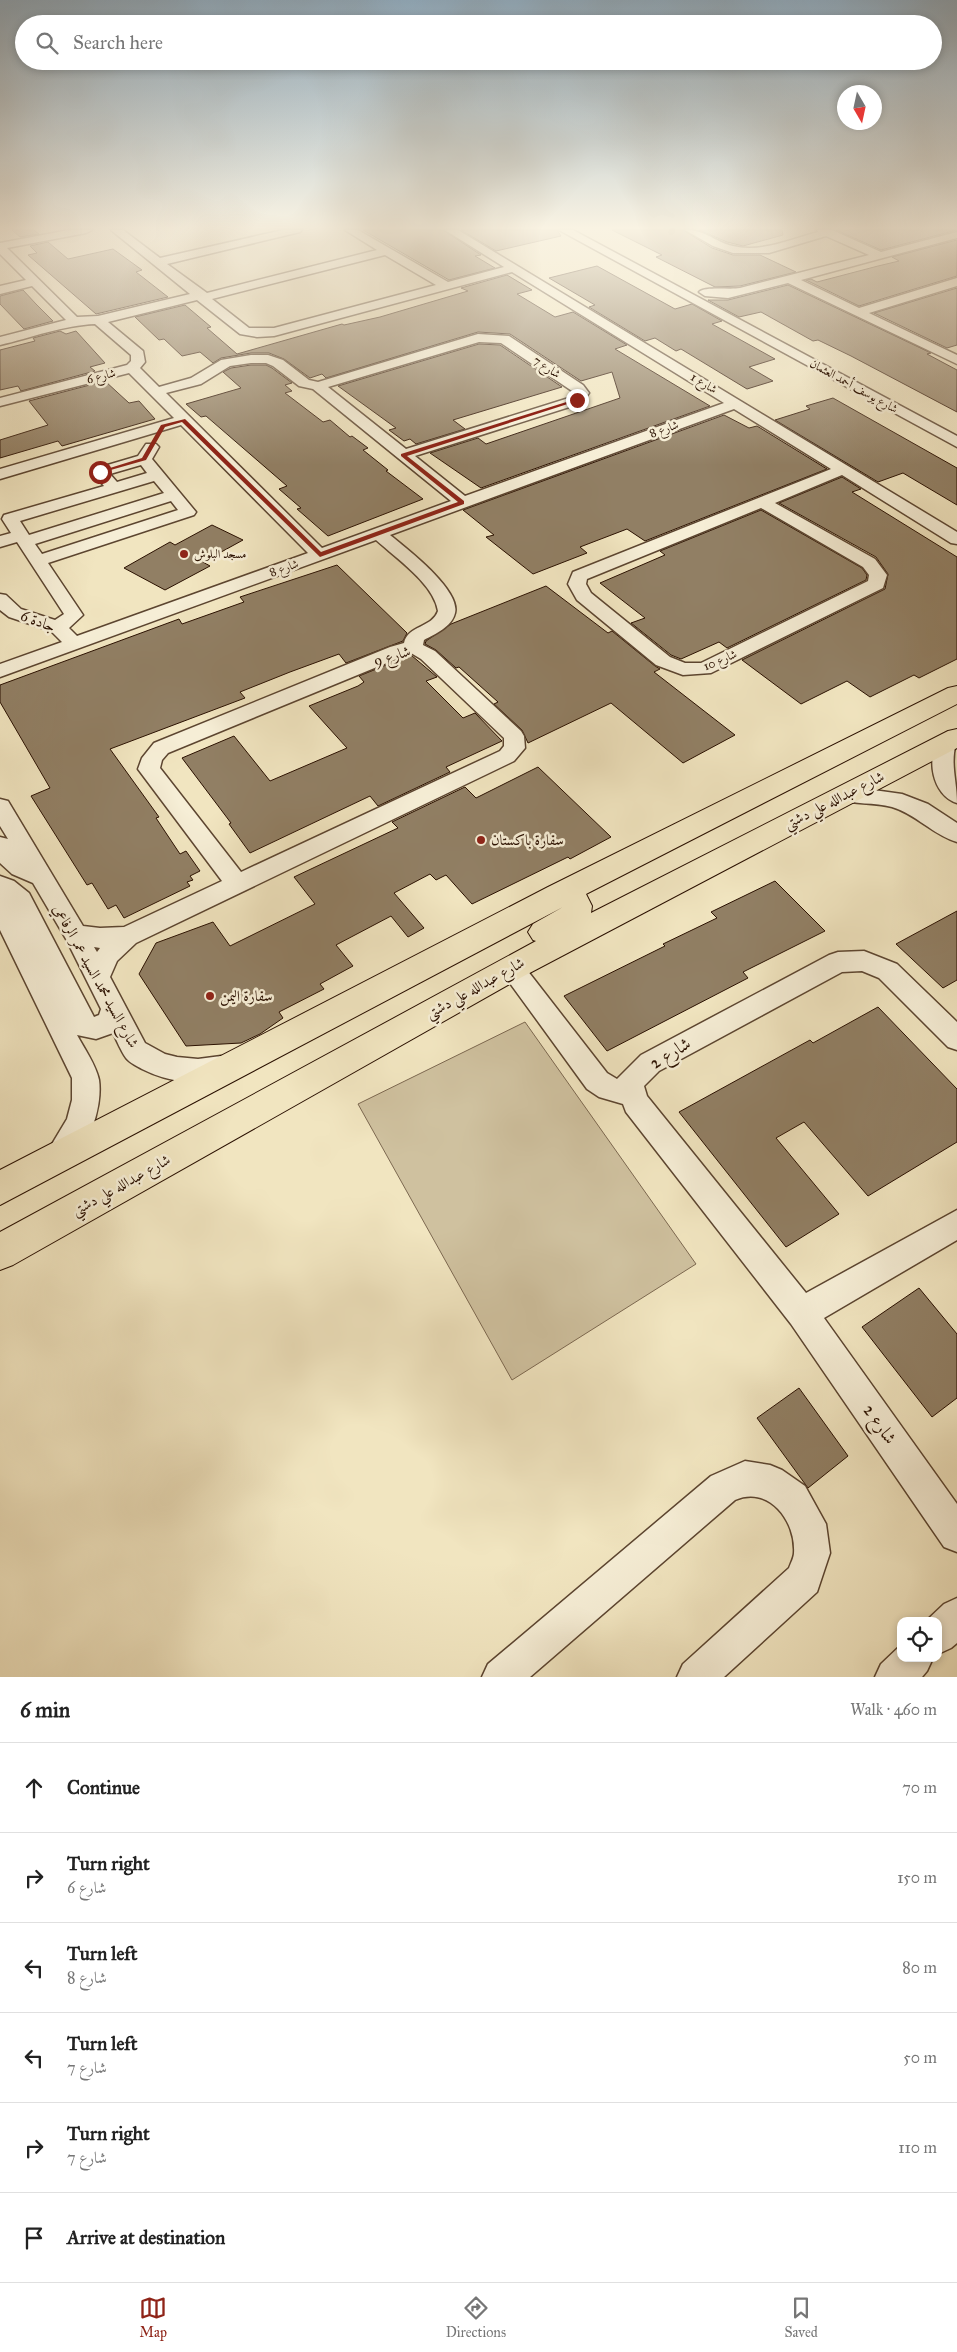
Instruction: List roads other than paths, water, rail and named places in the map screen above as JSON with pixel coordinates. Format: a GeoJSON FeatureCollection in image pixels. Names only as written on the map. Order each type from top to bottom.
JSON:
{"type":"FeatureCollection","features":[{"type":"Feature","properties":{"kind":"main road"},"geometry":{"type":"LineString","coordinates":[[0,1188],[558,895],[957,694]]}},
{"type":"Feature","properties":{"kind":"main road","name":"شارع عبدالله علي دشتي"},"geometry":{"type":"LineString","coordinates":[[0,1252],[511,968],[952,740]]}},
{"type":"Feature","properties":{"kind":"main road"},"geometry":{"type":"LineString","coordinates":[[634,904],[619,901],[614,896],[610,885],[613,880],[656,846]]}},
{"type":"Feature","properties":{"kind":"main road"},"geometry":{"type":"LineString","coordinates":[[511,968],[515,954],[525,942],[573,916],[578,910],[577,904],[573,899],[558,895]]}},
{"type":"Feature","properties":{"kind":"street"},"geometry":{"type":"LineString","coordinates":[[61,308],[74,321]]}},
{"type":"Feature","properties":{"kind":"street"},"geometry":{"type":"LineString","coordinates":[[0,341],[56,328],[74,321],[98,320],[150,308]]}},
{"type":"Feature","properties":{"kind":"street"},"geometry":{"type":"LineString","coordinates":[[219,308],[245,330],[257,333],[274,332],[363,308]]}},
{"type":"Feature","properties":{"kind":"street","name":"شارع 1"},"geometry":{"type":"LineString","coordinates":[[581,308],[957,539]]}},
{"type":"Feature","properties":{"kind":"street","name":"شارع يوسف أحمد العثمان"},"geometry":{"type":"LineString","coordinates":[[710,308],[957,442]]}},
{"type":"Feature","properties":{"kind":"street","name":"شارع يوسف أحمد العثمان"},"geometry":{"type":"LineString","coordinates":[[735,308],[957,428]]}},
{"type":"Feature","properties":{"kind":"street"},"geometry":{"type":"LineString","coordinates":[[850,308],[957,360]]}},
{"type":"Feature","properties":{"kind":"street"},"geometry":{"type":"LineString","coordinates":[[858,312],[870,308]]}},
{"type":"Feature","properties":{"kind":"street"},"geometry":{"type":"LineString","coordinates":[[98,320],[138,354],[138,362],[132,368]]}},
{"type":"Feature","properties":{"kind":"street","name":"شارع 7"},"geometry":{"type":"LineString","coordinates":[[318,386],[478,338],[492,337],[504,339],[578,388],[582,393],[577,400],[403,455]]}},
{"type":"Feature","properties":{"kind":"street"},"geometry":{"type":"LineString","coordinates":[[795,354],[816,360],[906,410],[912,408],[911,404]]}},
{"type":"Feature","properties":{"kind":"street"},"geometry":{"type":"LineString","coordinates":[[156,392],[196,381],[226,363],[251,359],[268,359],[278,363],[304,383],[318,386],[462,502]]}},
{"type":"Feature","properties":{"kind":"street","name":"شارع 6"},"geometry":{"type":"LineString","coordinates":[[0,402],[132,368],[320,555]]}},
{"type":"Feature","properties":{"kind":"street","name":"شارع 8"},"geometry":{"type":"LineString","coordinates":[[0,671],[737,403]]}},
{"type":"Feature","properties":{"kind":"street"},"geometry":{"type":"LineString","coordinates":[[0,474],[183,420]]}},
{"type":"Feature","properties":{"kind":"street"},"geometry":{"type":"LineString","coordinates":[[924,424],[925,422],[935,422],[957,433]]}},
{"type":"Feature","properties":{"kind":"street"},"geometry":{"type":"LineString","coordinates":[[114,488],[100,472],[144,459],[163,426]]}},
{"type":"Feature","properties":{"kind":"street"},"geometry":{"type":"LineString","coordinates":[[38,561],[188,512],[144,459]]}},
{"type":"Feature","properties":{"kind":"street","name":"شارع 10"},"geometry":{"type":"LineString","coordinates":[[762,502],[869,563],[878,575],[877,584],[704,669],[683,669],[663,660],[583,596],[577,584],[579,576],[762,502],[844,469]]}},
{"type":"Feature","properties":{"kind":"street"},"geometry":{"type":"LineString","coordinates":[[58,627],[74,616],[10,519],[158,475]]}},
{"type":"Feature","properties":{"kind":"street"},"geometry":{"type":"LineString","coordinates":[[0,542],[23,538],[174,495]]}},
{"type":"Feature","properties":{"kind":"street"},"geometry":{"type":"LineString","coordinates":[[378,533],[441,592],[447,603],[447,612],[441,621],[415,637],[412,647]]}},
{"type":"Feature","properties":{"kind":"street","name":"جادة 6"},"geometry":{"type":"LineString","coordinates":[[0,599],[1,602],[15,613],[58,627],[75,644]]}},
{"type":"Feature","properties":{"kind":"street","name":"شارع 9"},"geometry":{"type":"LineString","coordinates":[[97,978],[108,955],[127,936],[238,884],[507,756],[514,748],[514,736],[428,655],[412,647],[397,651],[161,748],[152,758],[150,769],[238,884]]}},
{"type":"Feature","properties":{"kind":"street"},"geometry":{"type":"LineString","coordinates":[[952,740],[940,760],[947,784],[957,795]]}},
{"type":"Feature","properties":{"kind":"street"},"geometry":{"type":"LineString","coordinates":[[845,794],[894,799],[920,810],[957,834]]}},
{"type":"Feature","properties":{"kind":"street","name":"شارع السيد محمد السيد عمر الرفاعي"},"geometry":{"type":"LineString","coordinates":[[0,807],[39,876],[75,934],[136,1051],[161,1066],[191,1072],[223,1068],[239,1062]]}},
{"type":"Feature","properties":{"kind":"street"},"geometry":{"type":"LineString","coordinates":[[0,845],[10,863],[39,876]]}},
{"type":"Feature","properties":{"kind":"street"},"geometry":{"type":"LineString","coordinates":[[0,885],[21,899],[86,1027],[102,1027],[109,1022],[113,1016],[114,1009]]}},
{"type":"Feature","properties":{"kind":"street"},"geometry":{"type":"LineString","coordinates":[[0,905],[85,1078],[87,1093],[85,1110],[80,1126],[57,1157]]}},
{"type":"Feature","properties":{"kind":"street","name":"شارع 9"},"geometry":{"type":"LineString","coordinates":[[75,934],[100,938],[127,936]]}},
{"type":"Feature","properties":{"kind":"street","name":"شارع 2"},"geometry":{"type":"LineString","coordinates":[[957,1039],[888,972],[864,960],[838,962],[650,1063],[629,1083],[636,1103],[802,1313],[957,1534]]}},
{"type":"Feature","properties":{"kind":"street"},"geometry":{"type":"LineString","coordinates":[[511,968],[597,1081],[609,1089],[633,1094]]}},
{"type":"Feature","properties":{"kind":"street"},"geometry":{"type":"LineString","coordinates":[[802,1313],[957,1224]]}},
{"type":"Feature","properties":{"kind":"street"},"geometry":{"type":"LineString","coordinates":[[501,1677],[723,1488],[745,1478],[770,1482],[792,1498],[808,1524],[812,1553],[804,1579],[709,1672]]}},
{"type":"Feature","properties":{"kind":"street"},"geometry":{"type":"LineString","coordinates":[[942,1631],[957,1618]]}},
{"type":"Feature","properties":{"kind":"street"},"geometry":{"type":"LineString","coordinates":[[894,1677],[910,1662]]}},
{"type":"Feature","properties":{"kind":"place","name":"مسجد البلوش"},"geometry":{"type":"Point","coordinates":[184,554]}},
{"type":"Feature","properties":{"kind":"place","name":"سفارة باكستان"},"geometry":{"type":"Point","coordinates":[481,840]}},
{"type":"Feature","properties":{"kind":"place","name":"سفارة اليمن"},"geometry":{"type":"Point","coordinates":[210,996]}}]}
